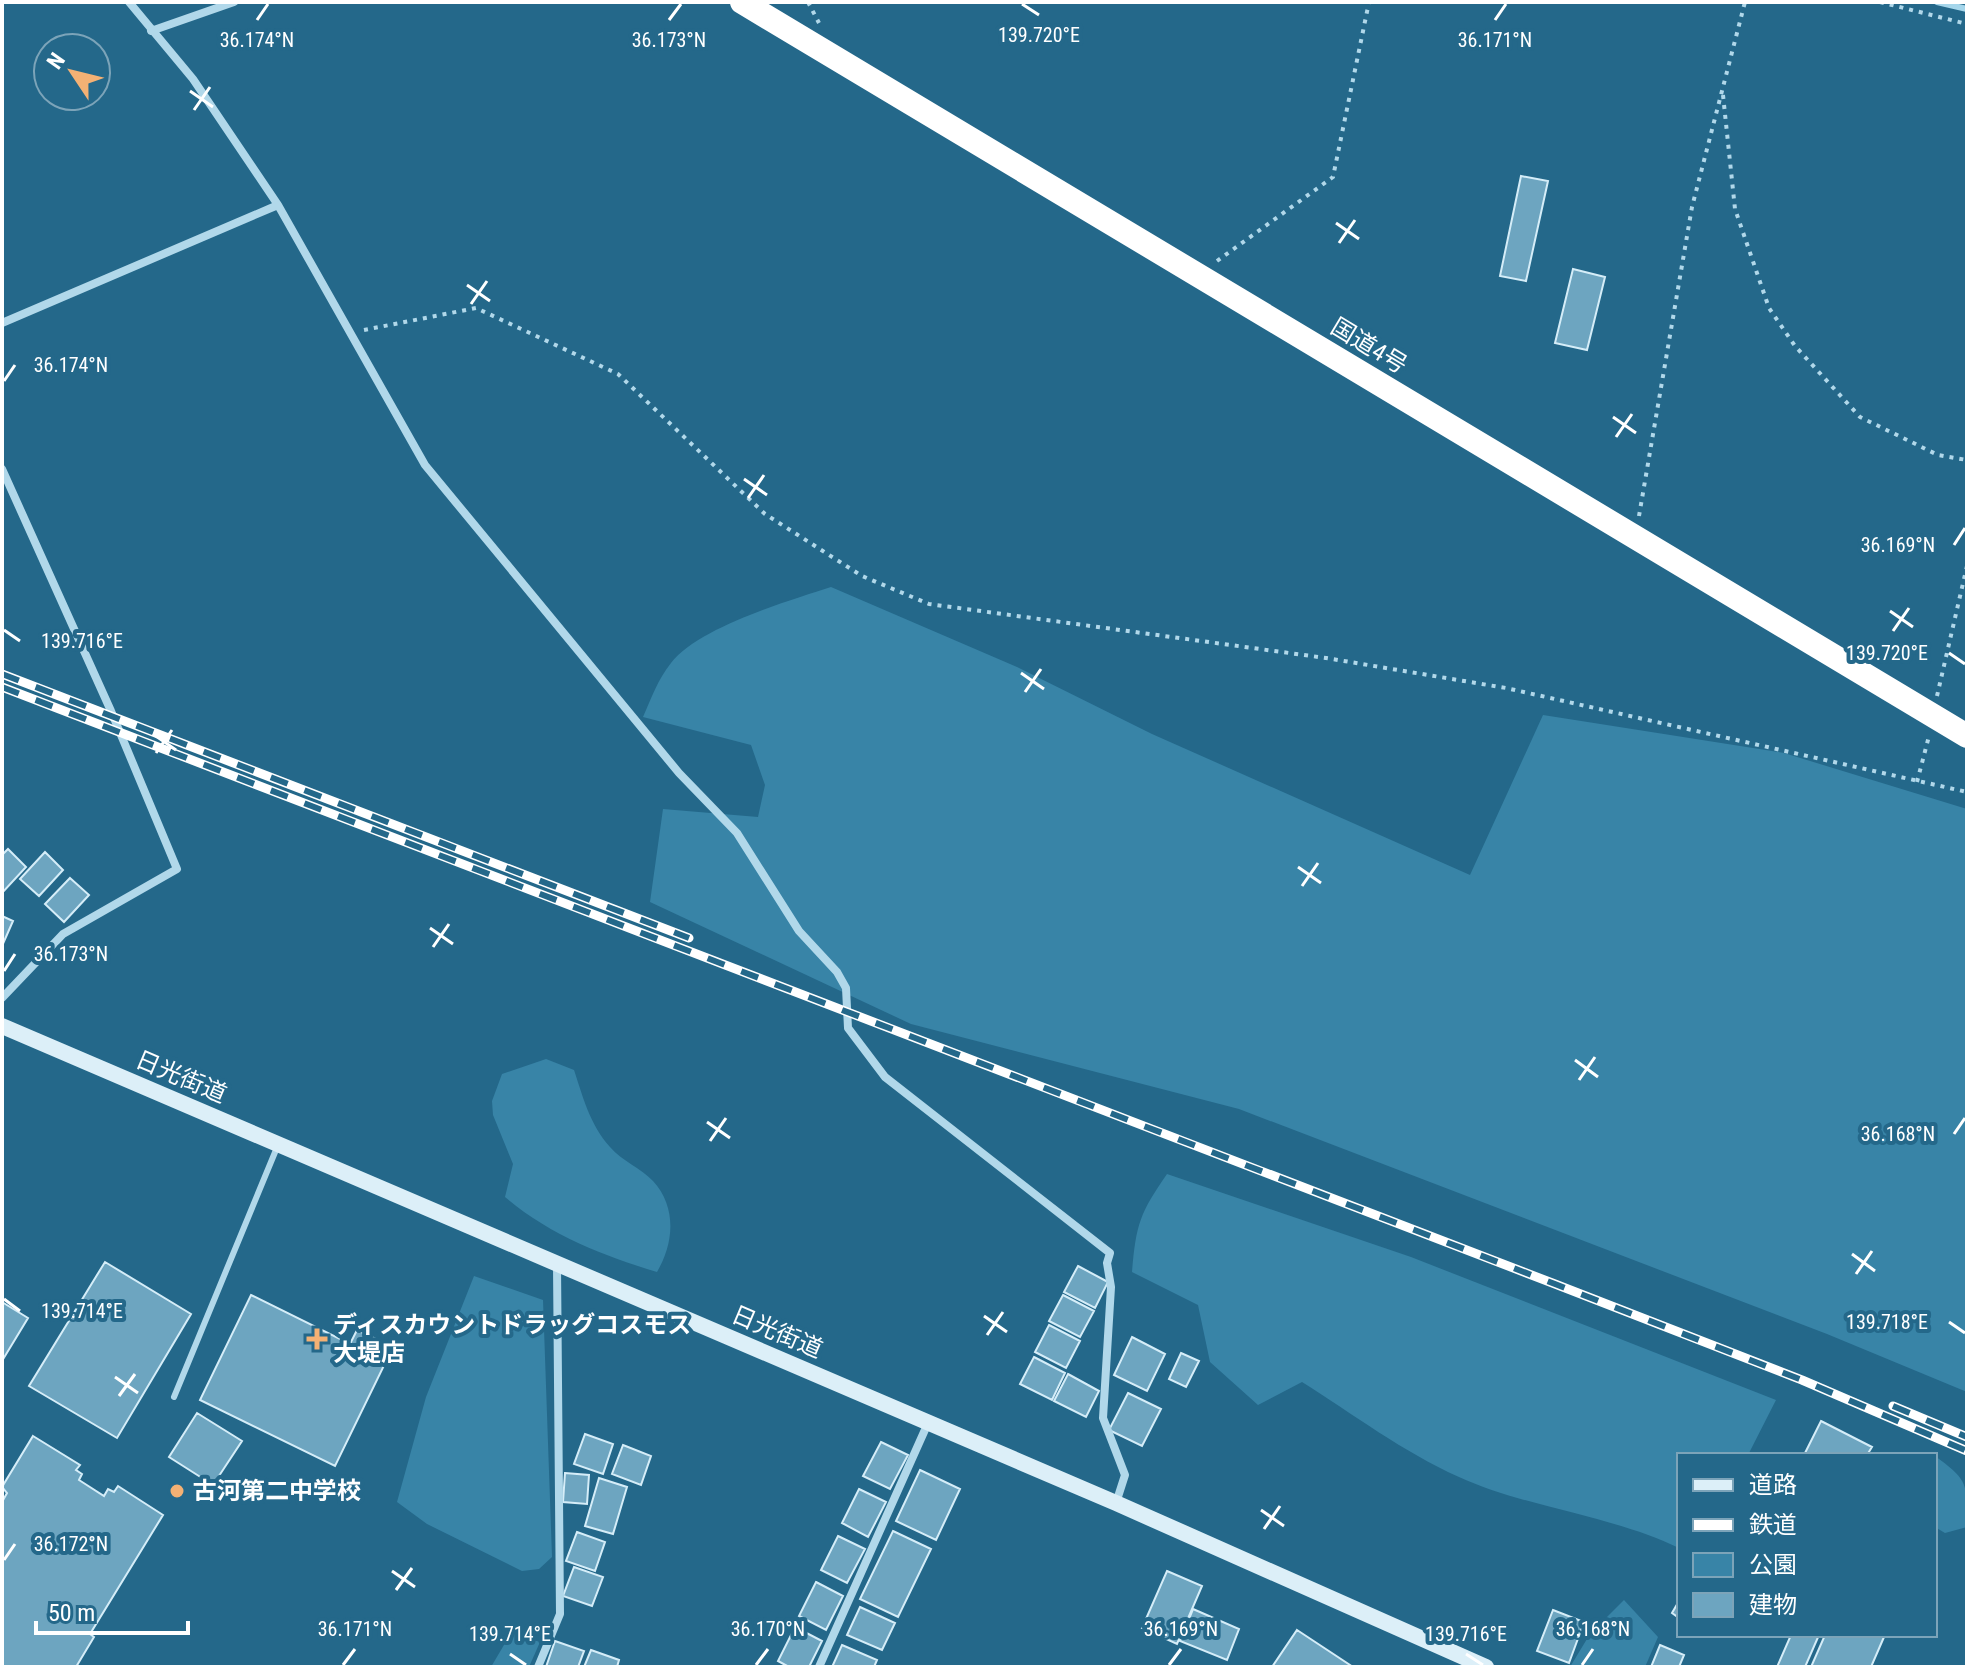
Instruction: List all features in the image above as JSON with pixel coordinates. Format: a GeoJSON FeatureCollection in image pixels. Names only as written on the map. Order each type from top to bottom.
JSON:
{"type":"FeatureCollection","features":[{"type":"Feature","properties":{"kind":"highway","name":"国道4号"},"geometry":{"type":"LineString","coordinates":[[742,2],[1967,736]]}},
{"type":"Feature","properties":{"kind":"main road","name":"日光街道"},"geometry":{"type":"LineString","coordinates":[[2,1026],[1116,1503],[1486,1667]]}},
{"type":"Feature","properties":{"kind":"street"},"geometry":{"type":"LineString","coordinates":[[129,2],[193,79],[278,205],[425,465],[679,773],[737,833],[799,931],[837,972],[846,988],[848,1028],[885,1077],[1110,1253],[1107,1263],[1111,1287],[1103,1418],[1125,1475],[1116,1503]]}},
{"type":"Feature","properties":{"kind":"street"},"geometry":{"type":"LineString","coordinates":[[151,31],[234,2]]}},
{"type":"Feature","properties":{"kind":"street"},"geometry":{"type":"LineString","coordinates":[[2,323],[278,205]]}},
{"type":"Feature","properties":{"kind":"street"},"geometry":{"type":"LineString","coordinates":[[2,469],[111,711],[177,869],[63,934],[2,998]]}},
{"type":"Feature","properties":{"kind":"street"},"geometry":{"type":"LineString","coordinates":[[538,1667],[560,1614],[557,1264]]}},
{"type":"Feature","properties":{"kind":"street"},"geometry":{"type":"LineString","coordinates":[[819,1667],[929,1423]]}},
{"type":"Feature","properties":{"kind":"lane"},"geometry":{"type":"LineString","coordinates":[[174,1397],[278,1145]]}},
{"type":"Feature","properties":{"kind":"path"},"geometry":{"type":"LineString","coordinates":[[1203,278],[1212,265],[1333,177],[1369,2]]}},
{"type":"Feature","properties":{"kind":"path"},"geometry":{"type":"LineString","coordinates":[[1634,537],[1692,207],[1745,2]]}},
{"type":"Feature","properties":{"kind":"path"},"geometry":{"type":"LineString","coordinates":[[1880,2],[1967,24]]}},
{"type":"Feature","properties":{"kind":"path"},"geometry":{"type":"LineString","coordinates":[[1723,89],[1735,209],[1769,308],[1795,346],[1860,417],[1938,455],[1967,460]]}},
{"type":"Feature","properties":{"kind":"path"},"geometry":{"type":"LineString","coordinates":[[350,333],[476,308],[618,374],[765,514],[862,576],[929,604],[1326,658],[1506,688],[1967,792]]}},
{"type":"Feature","properties":{"kind":"path"},"geometry":{"type":"LineString","coordinates":[[1917,782],[1967,566]]}},
{"type":"Feature","properties":{"kind":"green space"},"geometry":{"type":"Polygon","coordinates":[[[831,587],[1017,667],[1152,734],[1470,875],[1543,715],[1784,753],[1967,809],[1967,1392],[1827,1334],[1239,1109],[911,1024],[650,902],[663,809],[758,817],[765,785],[751,745],[643,717],[662,676],[684,650],[702,638],[745,617],[831,587]]]}},
{"type":"Feature","properties":{"kind":"green space"},"geometry":{"type":"Polygon","coordinates":[[[546,1059],[574,1070],[588,1110],[603,1138],[661,1191],[669,1214],[670,1237],[657,1272],[617,1259],[558,1233],[505,1197],[513,1164],[493,1115],[492,1101],[502,1074],[546,1059]]]}},
{"type":"Feature","properties":{"kind":"green space"},"geometry":{"type":"Polygon","coordinates":[[[1167,1174],[1411,1257],[1776,1400],[1749,1453],[1677,1453],[1677,1547],[1626,1527],[1512,1497],[1438,1467],[1302,1382],[1258,1405],[1210,1362],[1198,1305],[1132,1272],[1135,1242],[1151,1199],[1167,1174]]]}},
{"type":"Feature","properties":{"kind":"green space"},"geometry":{"type":"Polygon","coordinates":[[[474,1276],[543,1300],[552,1557],[539,1569],[522,1571],[427,1524],[397,1502],[426,1397],[474,1276]]]}},
{"type":"Feature","properties":{"kind":"green space"},"geometry":{"type":"Polygon","coordinates":[[[1937,1458],[1960,1478],[1967,1501],[1967,1527],[1945,1533],[1937,1528],[1937,1458]]]}},
{"type":"Feature","properties":{"kind":"green space"},"geometry":{"type":"Polygon","coordinates":[[[1624,1600],[1658,1637],[1645,1667],[1570,1667],[1590,1634],[1624,1600]]]}},
{"type":"Feature","properties":{"kind":"green space"},"geometry":{"type":"Polygon","coordinates":[[[511,1633],[540,1642],[529,1667],[491,1667],[511,1633]]]}},
{"type":"Feature","properties":{"kind":"building"},"geometry":{"type":"Polygon","coordinates":[[[1521,176],[1548,181],[1526,281],[1500,276],[1521,176]]]}},
{"type":"Feature","properties":{"kind":"building"},"geometry":{"type":"Polygon","coordinates":[[[1573,269],[1605,277],[1587,350],[1555,343],[1573,269]]]}},
{"type":"Feature","properties":{"kind":"building"},"geometry":{"type":"Polygon","coordinates":[[[8,849],[26,867],[2,893],[2,855],[8,849]]]}},
{"type":"Feature","properties":{"kind":"building"},"geometry":{"type":"Polygon","coordinates":[[[45,852],[63,870],[39,896],[20,879],[45,852]]]}},
{"type":"Feature","properties":{"kind":"building"},"geometry":{"type":"Polygon","coordinates":[[[70,878],[89,895],[64,922],[45,904],[70,878]]]}},
{"type":"Feature","properties":{"kind":"building"},"geometry":{"type":"Polygon","coordinates":[[[2,916],[13,921],[2,946],[2,916]]]}},
{"type":"Feature","properties":{"kind":"building"},"geometry":{"type":"Polygon","coordinates":[[[105,1262],[191,1314],[117,1438],[29,1386],[105,1262]]]}},
{"type":"Feature","properties":{"kind":"building"},"geometry":{"type":"Polygon","coordinates":[[[1078,1266],[1108,1282],[1095,1308],[1064,1292],[1078,1266]]]}},
{"type":"Feature","properties":{"kind":"building"},"geometry":{"type":"Polygon","coordinates":[[[251,1295],[350,1344],[357,1330],[393,1347],[335,1466],[200,1400],[251,1295]]]}},
{"type":"Feature","properties":{"kind":"building"},"geometry":{"type":"Polygon","coordinates":[[[1063,1295],[1094,1311],[1080,1337],[1049,1321],[1063,1295]]]}},
{"type":"Feature","properties":{"kind":"building"},"geometry":{"type":"Polygon","coordinates":[[[2,1302],[28,1318],[2,1361],[2,1302]]]}},
{"type":"Feature","properties":{"kind":"building"},"geometry":{"type":"Polygon","coordinates":[[[1049,1325],[1080,1341],[1066,1368],[1035,1352],[1049,1325]]]}},
{"type":"Feature","properties":{"kind":"building"},"geometry":{"type":"Polygon","coordinates":[[[1132,1337],[1165,1354],[1147,1391],[1114,1375],[1132,1337]]]}},
{"type":"Feature","properties":{"kind":"building"},"geometry":{"type":"Polygon","coordinates":[[[1181,1353],[1199,1361],[1186,1387],[1169,1379],[1181,1353]]]}},
{"type":"Feature","properties":{"kind":"building"},"geometry":{"type":"Polygon","coordinates":[[[1034,1357],[1065,1373],[1052,1400],[1020,1384],[1034,1357]]]}},
{"type":"Feature","properties":{"kind":"building"},"geometry":{"type":"Polygon","coordinates":[[[1068,1374],[1099,1391],[1086,1417],[1054,1401],[1068,1374]]]}},
{"type":"Feature","properties":{"kind":"building"},"geometry":{"type":"Polygon","coordinates":[[[1128,1393],[1161,1409],[1142,1446],[1109,1430],[1128,1393]]]}},
{"type":"Feature","properties":{"kind":"building"},"geometry":{"type":"Polygon","coordinates":[[[197,1413],[242,1441],[213,1485],[169,1457],[197,1413]]]}},
{"type":"Feature","properties":{"kind":"building"},"geometry":{"type":"Polygon","coordinates":[[[1821,1421],[1872,1447],[1868,1453],[1805,1453],[1821,1421]]]}},
{"type":"Feature","properties":{"kind":"building"},"geometry":{"type":"Polygon","coordinates":[[[585,1434],[613,1444],[603,1474],[574,1464],[585,1434]]]}},
{"type":"Feature","properties":{"kind":"building"},"geometry":{"type":"Polygon","coordinates":[[[33,1436],[80,1465],[76,1470],[82,1474],[79,1480],[104,1496],[108,1489],[114,1492],[118,1486],[163,1515],[90,1634],[94,1637],[76,1667],[2,1667],[2,1502],[7,1493],[2,1487],[33,1436]]]}},
{"type":"Feature","properties":{"kind":"building"},"geometry":{"type":"Polygon","coordinates":[[[881,1442],[908,1455],[890,1489],[863,1476],[881,1442]]]}},
{"type":"Feature","properties":{"kind":"building"},"geometry":{"type":"Polygon","coordinates":[[[623,1445],[651,1456],[641,1485],[612,1474],[623,1445]]]}},
{"type":"Feature","properties":{"kind":"building"},"geometry":{"type":"Polygon","coordinates":[[[920,1470],[960,1489],[936,1540],[896,1521],[920,1470]]]}},
{"type":"Feature","properties":{"kind":"building"},"geometry":{"type":"Polygon","coordinates":[[[565,1473],[589,1475],[587,1504],[563,1502],[565,1473]]]}},
{"type":"Feature","properties":{"kind":"building"},"geometry":{"type":"Polygon","coordinates":[[[599,1478],[627,1487],[613,1534],[585,1526],[599,1478]]]}},
{"type":"Feature","properties":{"kind":"building"},"geometry":{"type":"Polygon","coordinates":[[[859,1489],[886,1502],[868,1537],[842,1523],[859,1489]]]}},
{"type":"Feature","properties":{"kind":"building"},"geometry":{"type":"Polygon","coordinates":[[[893,1531],[931,1549],[898,1617],[860,1599],[893,1531]]]}},
{"type":"Feature","properties":{"kind":"building"},"geometry":{"type":"Polygon","coordinates":[[[577,1532],[605,1542],[595,1571],[566,1561],[577,1532]]]}},
{"type":"Feature","properties":{"kind":"building"},"geometry":{"type":"Polygon","coordinates":[[[838,1536],[865,1549],[847,1583],[821,1570],[838,1536]]]}},
{"type":"Feature","properties":{"kind":"building"},"geometry":{"type":"Polygon","coordinates":[[[574,1567],[603,1577],[592,1606],[563,1596],[574,1567]]]}},
{"type":"Feature","properties":{"kind":"building"},"geometry":{"type":"Polygon","coordinates":[[[1167,1571],[1202,1586],[1177,1644],[1142,1628],[1167,1571]]]}},
{"type":"Feature","properties":{"kind":"building"},"geometry":{"type":"Polygon","coordinates":[[[816,1582],[843,1596],[826,1630],[799,1616],[816,1582]]]}},
{"type":"Feature","properties":{"kind":"building"},"geometry":{"type":"Polygon","coordinates":[[[860,1607],[895,1623],[882,1650],[847,1635],[860,1607]]]}},
{"type":"Feature","properties":{"kind":"building"},"geometry":{"type":"Polygon","coordinates":[[[1193,1609],[1239,1629],[1227,1660],[1180,1641],[1193,1609]]]}},
{"type":"Feature","properties":{"kind":"building"},"geometry":{"type":"Polygon","coordinates":[[[1553,1610],[1584,1622],[1569,1663],[1537,1651],[1553,1610]]]}},
{"type":"Feature","properties":{"kind":"building"},"geometry":{"type":"Polygon","coordinates":[[[795,1627],[822,1641],[809,1667],[789,1667],[778,1661],[795,1627]]]}},
{"type":"Feature","properties":{"kind":"building"},"geometry":{"type":"Polygon","coordinates":[[[1297,1630],[1353,1667],[1272,1667],[1297,1630]]]}},
{"type":"Feature","properties":{"kind":"building"},"geometry":{"type":"Polygon","coordinates":[[[1790,1637],[1818,1637],[1805,1667],[1777,1667],[1790,1637]]]}},
{"type":"Feature","properties":{"kind":"building"},"geometry":{"type":"Polygon","coordinates":[[[1824,1637],[1884,1637],[1871,1667],[1811,1667],[1824,1637]]]}},
{"type":"Feature","properties":{"kind":"building"},"geometry":{"type":"Polygon","coordinates":[[[555,1641],[584,1651],[578,1667],[546,1667],[555,1641]]]}},
{"type":"Feature","properties":{"kind":"building"},"geometry":{"type":"Polygon","coordinates":[[[842,1645],[877,1660],[874,1667],[832,1667],[842,1645]]]}},
{"type":"Feature","properties":{"kind":"building"},"geometry":{"type":"Polygon","coordinates":[[[1660,1645],[1684,1655],[1679,1667],[1651,1667],[1660,1645]]]}},
{"type":"Feature","properties":{"kind":"building"},"geometry":{"type":"Polygon","coordinates":[[[591,1650],[619,1660],[617,1667],[584,1667],[591,1650]]]}},
{"type":"Feature","properties":{"kind":"waterway"},"geometry":{"type":"LineString","coordinates":[[1937,2],[1967,9]]}},
{"type":"Feature","properties":{"kind":"railway"},"geometry":{"type":"LineString","coordinates":[[2,674],[689,938]]}},
{"type":"Feature","properties":{"kind":"railway"},"geometry":{"type":"LineString","coordinates":[[2,687],[1802,1380],[1967,1451]]}},
{"type":"Feature","properties":{"kind":"railway"},"geometry":{"type":"LineString","coordinates":[[1893,1406],[1967,1437]]}},
{"type":"Feature","properties":{"kind":"place","name":"ディスカウントドラッグコスモス 大堤店"},"geometry":{"type":"Point","coordinates":[317,1339]}},
{"type":"Feature","properties":{"kind":"place","name":"古河第二中学校"},"geometry":{"type":"Point","coordinates":[177,1491]}}]}
